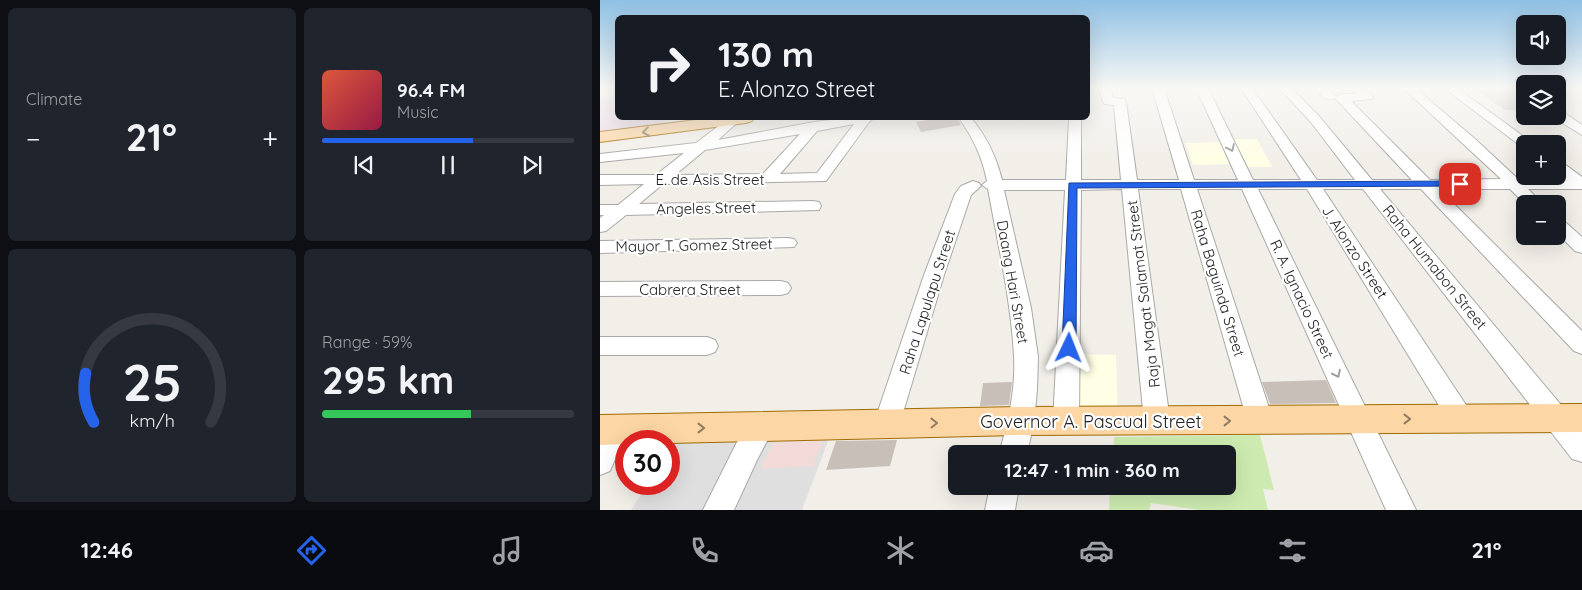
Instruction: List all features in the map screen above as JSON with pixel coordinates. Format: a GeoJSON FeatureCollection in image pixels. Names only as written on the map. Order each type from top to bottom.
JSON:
{"type":"FeatureCollection","features":[{"type":"Feature","properties":{"kind":"main road"},"geometry":{"type":"LineString","coordinates":[[600,137],[725,120]]}},
{"type":"Feature","properties":{"kind":"main road","name":"Governor A. Pascual Street"},"geometry":{"type":"LineString","coordinates":[[608,429],[761,428],[887,423],[1021,421],[1570,418]]}},
{"type":"Feature","properties":{"kind":"street","name":"Raja Magat Salamat Street"},"geometry":{"type":"LineString","coordinates":[[1121,112],[1157,421]]}},
{"type":"Feature","properties":{"kind":"street","name":"Raha Baguinda Street"},"geometry":{"type":"LineString","coordinates":[[1165,112],[1260,420]]}},
{"type":"Feature","properties":{"kind":"street","name":"R. A. Ignacio Street"},"geometry":{"type":"LineString","coordinates":[[1213,112],[1401,510]]}},
{"type":"Feature","properties":{"kind":"street","name":"J. Alonzo Street"},"geometry":{"type":"LineString","coordinates":[[1262,112],[1312,184],[1461,419]]}},
{"type":"Feature","properties":{"kind":"street","name":"Raha Humabon Street"},"geometry":{"type":"LineString","coordinates":[[1308,112],[1570,418],[1582,450]]}},
{"type":"Feature","properties":{"kind":"street"},"geometry":{"type":"LineString","coordinates":[[1354,112],[1582,345]]}},
{"type":"Feature","properties":{"kind":"street"},"geometry":{"type":"LineString","coordinates":[[1435,112],[1525,195]]}},
{"type":"Feature","properties":{"kind":"street"},"geometry":{"type":"LineString","coordinates":[[1482,112],[1516,136]]}},
{"type":"Feature","properties":{"kind":"street"},"geometry":{"type":"LineString","coordinates":[[600,228],[698,147],[737,120]]}},
{"type":"Feature","properties":{"kind":"street"},"geometry":{"type":"LineString","coordinates":[[600,158],[698,147],[853,120]]}},
{"type":"Feature","properties":{"kind":"street","name":"E. de Asis Street"},"geometry":{"type":"LineString","coordinates":[[600,180],[767,180],[821,178],[864,120]]}},
{"type":"Feature","properties":{"kind":"street","name":"Daang Hari Street"},"geometry":{"type":"LineString","coordinates":[[967,120],[977,133],[990,160],[986,185],[1020,308],[1026,357],[1025,390],[1021,421],[1015,445]]}},
{"type":"Feature","properties":{"kind":"street"},"geometry":{"type":"LineString","coordinates":[[1066,422],[1075,120]]}},
{"type":"Feature","properties":{"kind":"street"},"geometry":{"type":"LineString","coordinates":[[1566,120],[1582,131]]}},
{"type":"Feature","properties":{"kind":"street"},"geometry":{"type":"LineString","coordinates":[[767,180],[814,126]]}},
{"type":"Feature","properties":{"kind":"street"},"geometry":{"type":"LineString","coordinates":[[1566,172],[1582,184]]}},
{"type":"Feature","properties":{"kind":"street"},"geometry":{"type":"LineString","coordinates":[[986,185],[1582,184]]}},
{"type":"Feature","properties":{"kind":"street","name":"Raha Lapulapu Street"},"geometry":{"type":"LineString","coordinates":[[887,423],[963,194],[967,188],[986,185]]}},
{"type":"Feature","properties":{"kind":"street","name":"Angeles Street"},"geometry":{"type":"LineString","coordinates":[[600,210],[813,206]]}},
{"type":"Feature","properties":{"kind":"street"},"geometry":{"type":"LineString","coordinates":[[1566,232],[1582,247]]}},
{"type":"Feature","properties":{"kind":"street","name":"Mayor T. Gomez Street"},"geometry":{"type":"LineString","coordinates":[[600,247],[788,243]]}},
{"type":"Feature","properties":{"kind":"street","name":"Cabrera Street"},"geometry":{"type":"LineString","coordinates":[[600,289],[781,288]]}},
{"type":"Feature","properties":{"kind":"street"},"geometry":{"type":"LineString","coordinates":[[600,346],[707,346]]}},
{"type":"Feature","properties":{"kind":"street"},"geometry":{"type":"LineString","coordinates":[[718,510],[746,451],[761,428]]}},
{"type":"Feature","properties":{"kind":"street"},"geometry":{"type":"LineString","coordinates":[[600,462],[608,429]]}},
{"type":"Feature","properties":{"kind":"street"},"geometry":{"type":"LineString","coordinates":[[1000,510],[1003,495]]}},
{"type":"Feature","properties":{"kind":"shaded area"},"geometry":{"type":"Polygon","coordinates":[[[600,112],[615,112],[615,120],[667,120],[663,126],[600,133],[600,112]]]}},
{"type":"Feature","properties":{"kind":"shaded area"},"geometry":{"type":"Polygon","coordinates":[[[1234,139],[1257,139],[1272,167],[1247,167],[1234,139]]]}},
{"type":"Feature","properties":{"kind":"shaded area"},"geometry":{"type":"Polygon","coordinates":[[[1220,142],[1231,164],[1193,165],[1185,143],[1220,142]]]}},
{"type":"Feature","properties":{"kind":"shaded area"},"geometry":{"type":"Polygon","coordinates":[[[1073,354],[1116,355],[1118,420],[1070,420],[1073,354]]]}},
{"type":"Feature","properties":{"kind":"shaded area"},"geometry":{"type":"Polygon","coordinates":[[[831,433],[802,510],[631,510],[641,495],[680,495],[680,438],[831,433]]]}},
{"type":"Feature","properties":{"kind":"shaded area"},"geometry":{"type":"Polygon","coordinates":[[[824,438],[813,466],[760,469],[774,441],[824,438]]]}},
{"type":"Feature","properties":{"kind":"green space"},"geometry":{"type":"Polygon","coordinates":[[[1260,435],[1274,490],[1263,489],[1268,510],[1200,510],[1151,503],[1149,510],[1109,510],[1110,495],[1236,495],[1236,445],[1114,445],[1114,437],[1260,435]]]}},
{"type":"Feature","properties":{"kind":"building"},"geometry":{"type":"Polygon","coordinates":[[[958,120],[961,125],[921,132],[916,122],[958,120]]]}},
{"type":"Feature","properties":{"kind":"building"},"geometry":{"type":"Polygon","coordinates":[[[1326,380],[1336,403],[1270,404],[1262,382],[1326,380]]]}},
{"type":"Feature","properties":{"kind":"building"},"geometry":{"type":"Polygon","coordinates":[[[1012,382],[1009,405],[980,406],[983,383],[1012,382]]]}},
{"type":"Feature","properties":{"kind":"building"},"geometry":{"type":"Polygon","coordinates":[[[897,440],[890,466],[826,470],[836,441],[897,440]]]}},
{"type":"Feature","properties":{"kind":"route"},"geometry":{"type":"LineString","coordinates":[[1069,348],[1072,185],[1460,184]]}}]}
